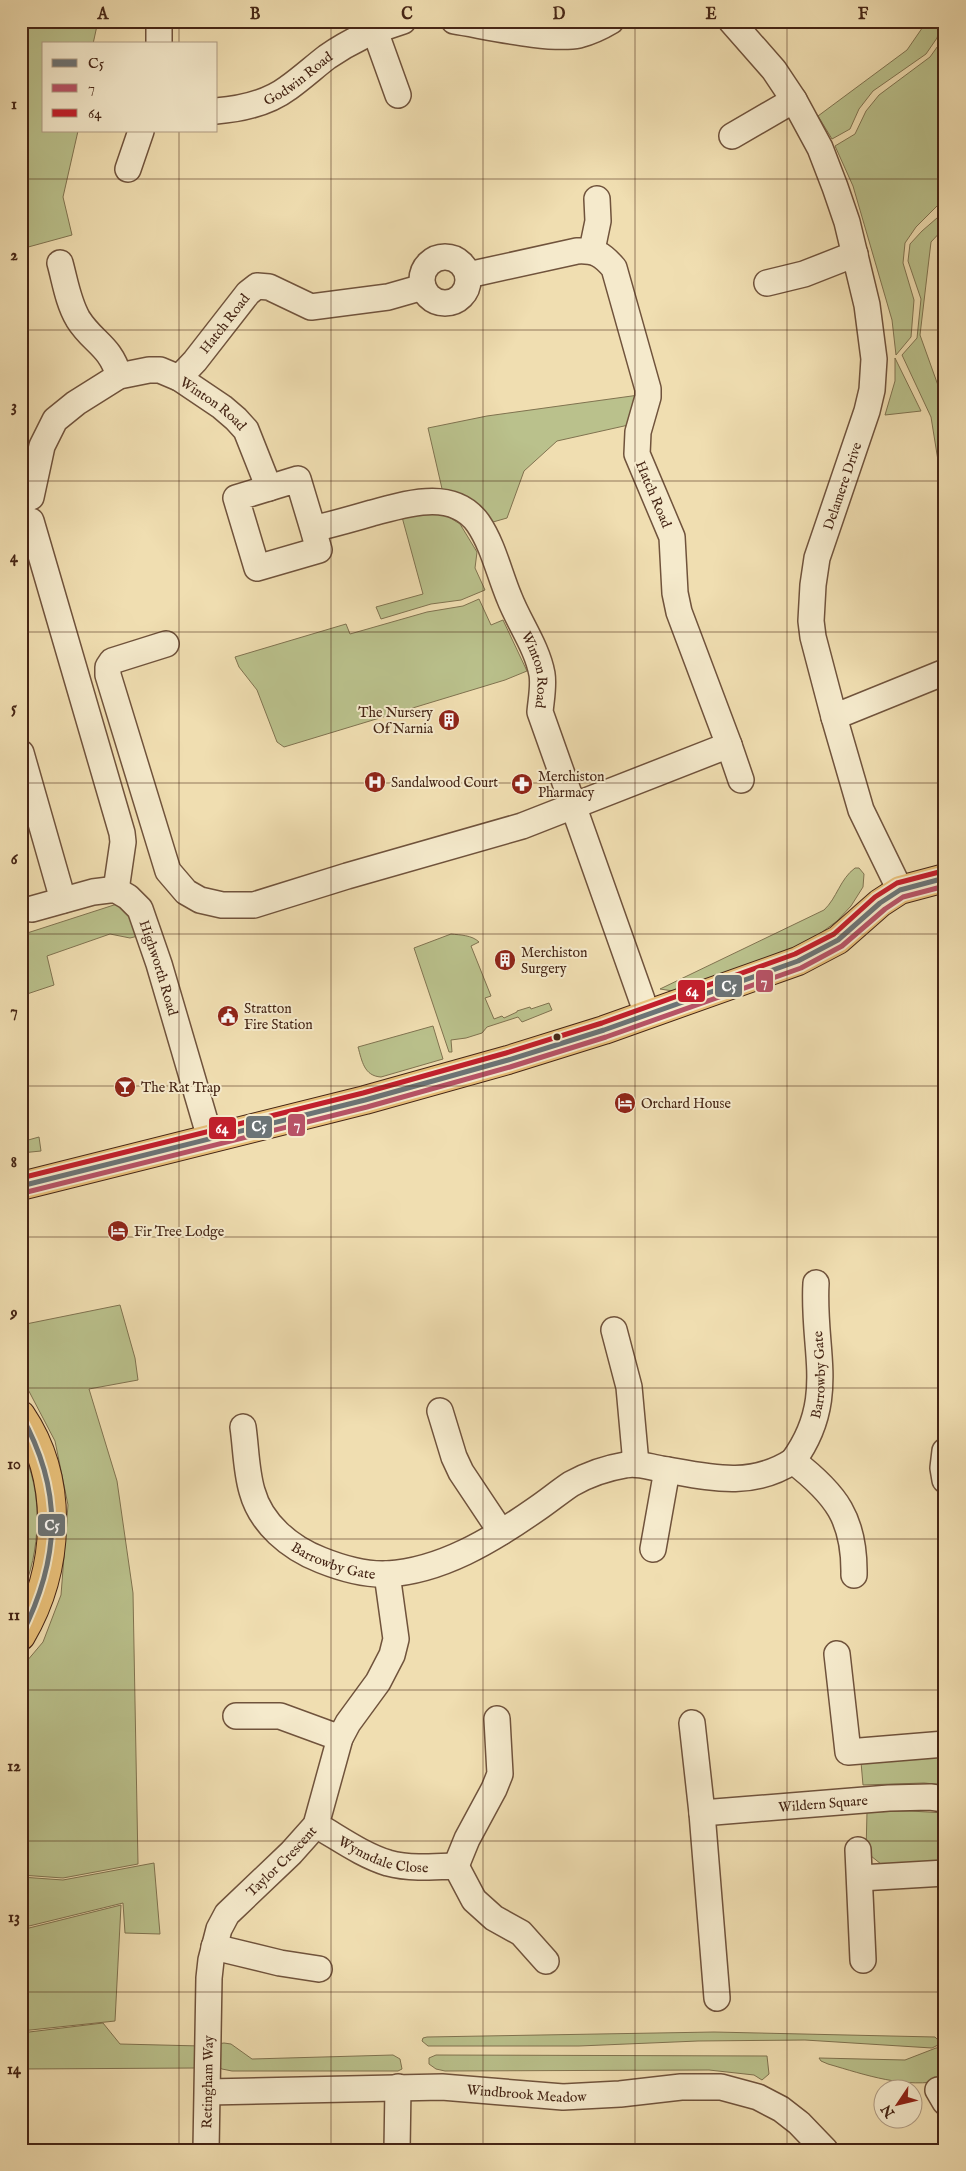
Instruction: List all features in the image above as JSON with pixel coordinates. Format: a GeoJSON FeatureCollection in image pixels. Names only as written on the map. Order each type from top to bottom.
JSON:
{"type":"FeatureCollection","features":[{"type":"Feature","properties":{"kind":"main road"},"geometry":{"type":"LineString","coordinates":[[21,1186],[365,1100],[604,1030],[798,961],[838,940],[880,903],[900,890],[945,878]]}},
{"type":"Feature","properties":{"kind":"main road"},"geometry":{"type":"LineString","coordinates":[[21,1415],[34,1437],[46,1473],[52,1512],[52,1539],[49,1567],[41,1595],[21,1636]]}},
{"type":"Feature","properties":{"kind":"street"},"geometry":{"type":"LineString","coordinates":[[159,21],[159,42]]}},
{"type":"Feature","properties":{"kind":"street","name":"Godwin Road"},"geometry":{"type":"LineString","coordinates":[[218,111],[240,108],[280,94],[325,58],[343,47],[375,31],[403,21]]}},
{"type":"Feature","properties":{"kind":"street"},"geometry":{"type":"LineString","coordinates":[[454,21],[569,36],[585,33],[611,21]]}},
{"type":"Feature","properties":{"kind":"street","name":"Delamere Drive"},"geometry":{"type":"LineString","coordinates":[[731,21],[774,70],[794,100],[820,148],[838,195],[855,254],[871,334],[874,359],[872,390],[850,465],[817,558],[811,605],[813,637],[861,810],[900,890]]}},
{"type":"Feature","properties":{"kind":"street"},"geometry":{"type":"LineString","coordinates":[[375,31],[398,95]]}},
{"type":"Feature","properties":{"kind":"street"},"geometry":{"type":"LineString","coordinates":[[732,136],[794,100]]}},
{"type":"Feature","properties":{"kind":"street"},"geometry":{"type":"LineString","coordinates":[[128,169],[142,132]]}},
{"type":"Feature","properties":{"kind":"street"},"geometry":{"type":"LineString","coordinates":[[592,250],[598,221],[597,199]]}},
{"type":"Feature","properties":{"kind":"street","name":"Hatch Road"},"geometry":{"type":"LineString","coordinates":[[179,378],[248,293],[257,286],[276,290],[311,307],[388,297],[423,287],[423,273],[430,262],[443,257],[456,260],[468,275],[577,251],[592,250],[604,258],[614,268],[645,376],[648,397],[638,432],[637,454],[672,537],[675,593],[679,612],[741,780]]}},
{"type":"Feature","properties":{"kind":"street"},"geometry":{"type":"LineString","coordinates":[[767,283],[804,274],[855,254]]}},
{"type":"Feature","properties":{"kind":"street"},"geometry":{"type":"LineString","coordinates":[[60,263],[70,300],[78,318],[111,355],[118,376]]}},
{"type":"Feature","properties":{"kind":"street","name":"Winton Road"},"geometry":{"type":"LineString","coordinates":[[28,487],[42,446],[55,420],[118,376],[149,370],[160,370],[179,378],[222,407],[246,430],[268,488]]}},
{"type":"Feature","properties":{"kind":"street"},"geometry":{"type":"LineString","coordinates":[[298,479],[313,529],[318,550],[257,568],[236,498],[298,479]]}},
{"type":"Feature","properties":{"kind":"street","name":"Winton Road"},"geometry":{"type":"LineString","coordinates":[[313,529],[410,502],[423,501],[448,503],[469,514],[478,523],[488,541],[510,600],[538,659],[542,676],[540,712],[647,1014]]}},
{"type":"Feature","properties":{"kind":"street"},"geometry":{"type":"LineString","coordinates":[[32,522],[122,833],[116,890],[102,890],[32,909]]}},
{"type":"Feature","properties":{"kind":"street"},"geometry":{"type":"LineString","coordinates":[[166,644],[112,661],[108,671],[168,871],[179,886],[194,897],[222,905],[254,905],[522,826],[729,745]]}},
{"type":"Feature","properties":{"kind":"street"},"geometry":{"type":"LineString","coordinates":[[834,717],[945,672]]}},
{"type":"Feature","properties":{"kind":"street"},"geometry":{"type":"LineString","coordinates":[[21,753],[64,900]]}},
{"type":"Feature","properties":{"kind":"street","name":"Highworth Road"},"geometry":{"type":"LineString","coordinates":[[116,890],[128,897],[144,915],[210,1138]]}},
{"type":"Feature","properties":{"kind":"street","name":"Barrowby Gate"},"geometry":{"type":"LineString","coordinates":[[243,1427],[251,1490],[259,1509],[269,1524],[297,1548],[314,1557],[350,1569],[387,1574],[412,1570],[474,1548],[501,1532],[573,1482],[606,1470],[636,1464],[721,1478],[751,1478],[780,1469],[793,1461],[807,1436],[820,1394],[821,1377],[815,1313],[816,1283]]}},
{"type":"Feature","properties":{"kind":"street"},"geometry":{"type":"LineString","coordinates":[[614,1330],[629,1387],[636,1464]]}},
{"type":"Feature","properties":{"kind":"street"},"geometry":{"type":"LineString","coordinates":[[440,1411],[454,1457],[461,1472],[501,1532]]}},
{"type":"Feature","properties":{"kind":"street"},"geometry":{"type":"LineString","coordinates":[[945,1451],[943,1468],[945,1480]]}},
{"type":"Feature","properties":{"kind":"street"},"geometry":{"type":"LineString","coordinates":[[793,1461],[826,1489],[846,1520],[852,1535],[854,1575]]}},
{"type":"Feature","properties":{"kind":"street"},"geometry":{"type":"LineString","coordinates":[[653,1549],[667,1470]]}},
{"type":"Feature","properties":{"kind":"street","name":"Taylor Crescent"},"geometry":{"type":"LineString","coordinates":[[208,2016],[211,1960],[218,1930],[226,1914],[291,1853],[316,1825],[340,1738],[348,1723],[370,1694],[392,1656],[396,1639],[387,1574]]}},
{"type":"Feature","properties":{"kind":"street"},"geometry":{"type":"LineString","coordinates":[[837,1654],[848,1752],[945,1744]]}},
{"type":"Feature","properties":{"kind":"street"},"geometry":{"type":"LineString","coordinates":[[236,1716],[280,1716],[340,1738]]}},
{"type":"Feature","properties":{"kind":"street"},"geometry":{"type":"LineString","coordinates":[[497,1720],[500,1774],[467,1839],[456,1866],[474,1900],[494,1918],[520,1933],[546,1961]]}},
{"type":"Feature","properties":{"kind":"street"},"geometry":{"type":"LineString","coordinates":[[692,1722],[702,1814],[717,1998]]}},
{"type":"Feature","properties":{"kind":"street","name":"Wildern Square"},"geometry":{"type":"LineString","coordinates":[[702,1814],[889,1798],[930,1797],[945,1799]]}},
{"type":"Feature","properties":{"kind":"street","name":"Wynndale Close"},"geometry":{"type":"LineString","coordinates":[[316,1825],[360,1850],[389,1863],[418,1867],[456,1866]]}},
{"type":"Feature","properties":{"kind":"street"},"geometry":{"type":"LineString","coordinates":[[858,1850],[863,1960]]}},
{"type":"Feature","properties":{"kind":"street"},"geometry":{"type":"LineString","coordinates":[[860,1878],[945,1873]]}},
{"type":"Feature","properties":{"kind":"street"},"geometry":{"type":"LineString","coordinates":[[214,1947],[280,1964],[319,1969]]}},
{"type":"Feature","properties":{"kind":"street","name":"Retingham Way"},"geometry":{"type":"LineString","coordinates":[[206,2150],[208,2016]]}},
{"type":"Feature","properties":{"kind":"street","name":"Windbrook Meadow"},"geometry":{"type":"LineString","coordinates":[[208,2092],[442,2087],[563,2097],[620,2094],[682,2087],[721,2087],[758,2097],[781,2109],[825,2150]]}},
{"type":"Feature","properties":{"kind":"street"},"geometry":{"type":"LineString","coordinates":[[397,2150],[398,2088]]}},
{"type":"Feature","properties":{"kind":"green space"},"geometry":{"type":"Polygon","coordinates":[[[21,21],[98,21],[93,42],[42,42],[42,132],[78,132],[63,197],[72,235],[21,249],[21,21]]]}},
{"type":"Feature","properties":{"kind":"green space"},"geometry":{"type":"Polygon","coordinates":[[[927,21],[942,21],[937,38],[926,54],[873,91],[859,109],[850,129],[832,139],[818,116],[907,50],[927,21]]]}},
{"type":"Feature","properties":{"kind":"green space"},"geometry":{"type":"Polygon","coordinates":[[[945,36],[945,198],[916,227],[905,243],[903,263],[914,300],[911,337],[896,355],[892,320],[853,186],[835,146],[855,134],[866,111],[879,95],[930,57],[945,36]]]}},
{"type":"Feature","properties":{"kind":"green space"},"geometry":{"type":"Polygon","coordinates":[[[945,211],[945,227],[931,242],[920,335],[945,405],[945,504],[931,417],[902,355],[917,338],[921,299],[908,261],[910,244],[945,211]]]}},
{"type":"Feature","properties":{"kind":"green space"},"geometry":{"type":"Polygon","coordinates":[[[895,358],[921,411],[885,415],[895,381],[895,358]]]}},
{"type":"Feature","properties":{"kind":"green space"},"geometry":{"type":"Polygon","coordinates":[[[639,395],[633,424],[557,441],[524,471],[507,518],[493,522],[468,497],[443,493],[428,428],[487,416],[639,395]]]}},
{"type":"Feature","properties":{"kind":"green space"},"geometry":{"type":"Polygon","coordinates":[[[420,512],[444,514],[460,524],[477,552],[475,568],[485,590],[461,600],[431,604],[381,619],[376,607],[423,594],[402,517],[420,512]]]}},
{"type":"Feature","properties":{"kind":"green space"},"geometry":{"type":"Polygon","coordinates":[[[479,599],[491,625],[503,620],[527,671],[505,680],[284,747],[277,742],[257,690],[239,667],[235,657],[346,624],[350,634],[427,612],[463,606],[479,599]]]}},
{"type":"Feature","properties":{"kind":"green space"},"geometry":{"type":"Polygon","coordinates":[[[855,868],[859,868],[864,874],[863,887],[851,906],[837,921],[802,947],[673,991],[660,989],[824,910],[850,872],[855,868]]]}},
{"type":"Feature","properties":{"kind":"green space"},"geometry":{"type":"Polygon","coordinates":[[[117,904],[138,922],[142,935],[130,938],[110,934],[47,956],[54,985],[21,996],[21,935],[117,904]]]}},
{"type":"Feature","properties":{"kind":"green space"},"geometry":{"type":"Polygon","coordinates":[[[451,934],[469,937],[479,942],[471,946],[491,996],[485,998],[494,1019],[502,1016],[504,1018],[517,1011],[549,1003],[552,1010],[522,1022],[518,1017],[487,1027],[482,1033],[451,1040],[452,1052],[449,1052],[414,948],[451,934]]]}},
{"type":"Feature","properties":{"kind":"green space"},"geometry":{"type":"Polygon","coordinates":[[[433,1026],[443,1059],[381,1077],[367,1071],[358,1047],[433,1026]]]}},
{"type":"Feature","properties":{"kind":"green space"},"geometry":{"type":"Polygon","coordinates":[[[39,1137],[41,1151],[21,1153],[21,1142],[39,1137]]]}},
{"type":"Feature","properties":{"kind":"green space"},"geometry":{"type":"Polygon","coordinates":[[[120,1305],[135,1358],[138,1380],[89,1389],[117,1481],[133,1593],[138,1864],[63,1878],[21,1875],[21,1668],[43,1642],[61,1595],[68,1505],[55,1441],[21,1376],[21,1325],[120,1305]]]}},
{"type":"Feature","properties":{"kind":"green space"},"geometry":{"type":"Polygon","coordinates":[[[21,1447],[34,1483],[37,1522],[33,1560],[21,1596],[21,1447]]]}},
{"type":"Feature","properties":{"kind":"green space"},"geometry":{"type":"Polygon","coordinates":[[[945,1754],[945,1785],[924,1783],[863,1785],[861,1762],[945,1754]]]}},
{"type":"Feature","properties":{"kind":"green space"},"geometry":{"type":"Polygon","coordinates":[[[910,1811],[945,1813],[945,1864],[886,1868],[866,1852],[867,1812],[910,1811]]]}},
{"type":"Feature","properties":{"kind":"green space"},"geometry":{"type":"Polygon","coordinates":[[[154,1863],[160,1934],[125,1933],[123,1903],[21,1928],[21,1877],[63,1880],[154,1863]]]}},
{"type":"Feature","properties":{"kind":"green space"},"geometry":{"type":"Polygon","coordinates":[[[121,1905],[115,2021],[21,2031],[21,1930],[121,1905]]]}},
{"type":"Feature","properties":{"kind":"green space"},"geometry":{"type":"Polygon","coordinates":[[[103,2023],[120,2044],[201,2046],[196,2068],[21,2069],[21,2033],[103,2023]]]}},
{"type":"Feature","properties":{"kind":"green space"},"geometry":{"type":"Polygon","coordinates":[[[714,2032],[935,2037],[939,2041],[938,2045],[932,2048],[805,2040],[698,2041],[579,2046],[428,2046],[422,2041],[423,2038],[427,2037],[714,2032]]]}},
{"type":"Feature","properties":{"kind":"green space"},"geometry":{"type":"Polygon","coordinates":[[[217,2044],[231,2044],[252,2059],[393,2055],[400,2059],[402,2069],[398,2071],[232,2071],[217,2066],[217,2044]]]}},
{"type":"Feature","properties":{"kind":"green space"},"geometry":{"type":"Polygon","coordinates":[[[945,2047],[945,2080],[930,2082],[924,2082],[924,2078],[879,2078],[828,2064],[819,2058],[905,2060],[936,2048],[945,2047]]]}},
{"type":"Feature","properties":{"kind":"green space"},"geometry":{"type":"Polygon","coordinates":[[[436,2055],[767,2056],[769,2074],[762,2080],[754,2075],[709,2070],[445,2071],[436,2069],[429,2064],[429,2058],[436,2055]]]}},
{"type":"Feature","properties":{"kind":"transit line","name":"64"},"geometry":{"type":"LineString","coordinates":[[21,1178],[363,1093],[506,1053],[602,1023],[795,954],[834,934],[875,897],[897,883],[943,871]]}},
{"type":"Feature","properties":{"kind":"transit line","name":"C5"},"geometry":{"type":"LineString","coordinates":[[21,1186],[365,1100],[508,1060],[604,1030],[798,961],[838,940],[880,903],[900,890],[945,878]]}},
{"type":"Feature","properties":{"kind":"transit line","name":"7"},"geometry":{"type":"LineString","coordinates":[[23,1193],[367,1107],[510,1067],[606,1037],[801,968],[842,946],[885,909],[903,897],[945,886]]}},
{"type":"Feature","properties":{"kind":"transit line","name":"C5"},"geometry":{"type":"LineString","coordinates":[[21,1415],[35,1443],[45,1471],[52,1525],[44,1580],[21,1636]]}},
{"type":"Feature","properties":{"kind":"place","name":"The Nursery Of Narnia"},"geometry":{"type":"Point","coordinates":[449,720]}},
{"type":"Feature","properties":{"kind":"place","name":"Sandalwood Court"},"geometry":{"type":"Point","coordinates":[375,782]}},
{"type":"Feature","properties":{"kind":"place","name":"Merchiston Pharmacy"},"geometry":{"type":"Point","coordinates":[522,784]}},
{"type":"Feature","properties":{"kind":"place","name":"Merchiston Surgery"},"geometry":{"type":"Point","coordinates":[505,960]}},
{"type":"Feature","properties":{"kind":"place","name":"Stratton Fire Station"},"geometry":{"type":"Point","coordinates":[228,1016]}},
{"type":"Feature","properties":{"kind":"place","name":"The Rat Trap"},"geometry":{"type":"Point","coordinates":[125,1087]}},
{"type":"Feature","properties":{"kind":"place","name":"Orchard House"},"geometry":{"type":"Point","coordinates":[625,1103]}},
{"type":"Feature","properties":{"kind":"place","name":"Fir Tree Lodge"},"geometry":{"type":"Point","coordinates":[118,1231]}}]}
